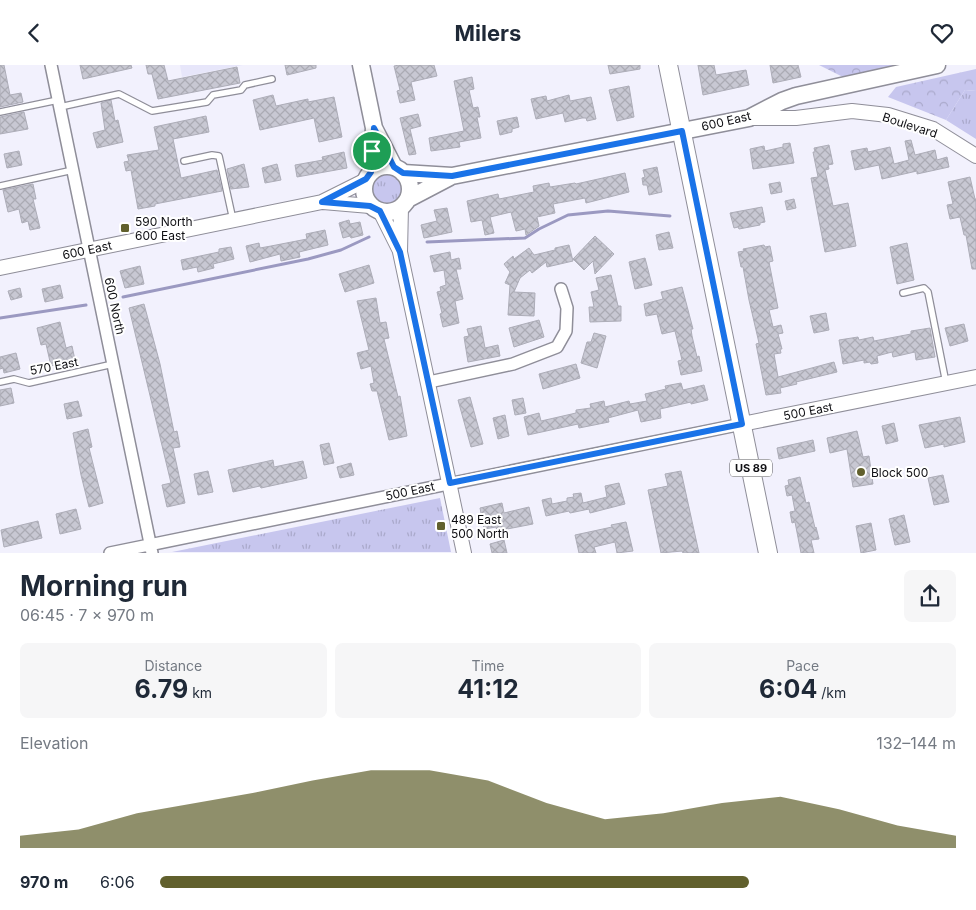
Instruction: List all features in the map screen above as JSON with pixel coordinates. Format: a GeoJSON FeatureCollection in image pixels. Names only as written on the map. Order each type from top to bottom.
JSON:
{"type":"FeatureCollection","features":[{"type":"Feature","properties":{"kind":"main road"},"geometry":{"type":"LineString","coordinates":[[361,65],[374,128],[368,176],[363,191],[366,199],[375,209],[388,213],[404,203],[410,190],[409,183],[374,128]]}},
{"type":"Feature","properties":{"kind":"main road","name":"US 89"},"geometry":{"type":"LineString","coordinates":[[668,65],[768,553]]}},
{"type":"Feature","properties":{"kind":"main road","name":"600 East"},"geometry":{"type":"LineString","coordinates":[[399,170],[452,176],[749,118],[782,101],[796,97],[937,65]]}},
{"type":"Feature","properties":{"kind":"main road"},"geometry":{"type":"LineString","coordinates":[[368,176],[381,167],[399,170]]}},
{"type":"Feature","properties":{"kind":"main road","name":"600 East"},"geometry":{"type":"LineString","coordinates":[[404,203],[452,176]]}},
{"type":"Feature","properties":{"kind":"street","name":"600 North"},"geometry":{"type":"LineString","coordinates":[[51,65],[151,548]]}},
{"type":"Feature","properties":{"kind":"street","name":"Boulevard"},"geometry":{"type":"LineString","coordinates":[[749,118],[796,118],[852,111],[888,115],[933,129],[976,156]]}},
{"type":"Feature","properties":{"kind":"street","name":"600 East"},"geometry":{"type":"LineString","coordinates":[[0,268],[322,202],[368,176]]}},
{"type":"Feature","properties":{"kind":"street","name":"600 East"},"geometry":{"type":"LineString","coordinates":[[322,202],[375,209]]}},
{"type":"Feature","properties":{"kind":"street"},"geometry":{"type":"LineString","coordinates":[[404,203],[400,252],[464,553]]}},
{"type":"Feature","properties":{"kind":"street"},"geometry":{"type":"LineString","coordinates":[[375,209],[400,252]]}},
{"type":"Feature","properties":{"kind":"street"},"geometry":{"type":"LineString","coordinates":[[429,382],[513,364],[557,347],[566,331],[567,308],[561,289]]}},
{"type":"Feature","properties":{"kind":"street","name":"500 East"},"geometry":{"type":"LineString","coordinates":[[110,553],[151,548],[450,483],[976,377]]}},
{"type":"Feature","properties":{"kind":"lane"},"geometry":{"type":"LineString","coordinates":[[0,112],[119,95],[152,111],[207,102],[213,95],[241,90],[245,85],[272,79]]}},
{"type":"Feature","properties":{"kind":"lane"},"geometry":{"type":"LineString","coordinates":[[184,161],[212,155],[219,156],[234,220]]}},
{"type":"Feature","properties":{"kind":"lane"},"geometry":{"type":"LineString","coordinates":[[0,186],[73,170]]}},
{"type":"Feature","properties":{"kind":"lane"},"geometry":{"type":"LineString","coordinates":[[903,293],[924,288],[928,292],[946,383]]}},
{"type":"Feature","properties":{"kind":"lane","name":"570 East"},"geometry":{"type":"LineString","coordinates":[[0,382],[14,379],[29,383],[113,364]]}},
{"type":"Feature","properties":{"kind":"shaded area"},"geometry":{"type":"Polygon","coordinates":[[[180,65],[243,65],[182,77],[180,65]]]}},
{"type":"Feature","properties":{"kind":"green space"},"geometry":{"type":"Polygon","coordinates":[[[819,65],[914,65],[849,80],[819,65]]]}},
{"type":"Feature","properties":{"kind":"green space"},"geometry":{"type":"Polygon","coordinates":[[[976,69],[976,91],[965,90],[946,120],[888,97],[896,87],[976,69]]]}},
{"type":"Feature","properties":{"kind":"green space"},"geometry":{"type":"Polygon","coordinates":[[[965,90],[976,91],[976,139],[946,120],[965,90]]]}},
{"type":"Feature","properties":{"kind":"green space"},"geometry":{"type":"Polygon","coordinates":[[[387,175],[397,179],[401,189],[397,199],[387,203],[377,199],[373,189],[377,179],[387,175]]]}},
{"type":"Feature","properties":{"kind":"green space"},"geometry":{"type":"Polygon","coordinates":[[[440,498],[451,552],[172,552],[440,498]]]}},
{"type":"Feature","properties":{"kind":"building"},"geometry":{"type":"Polygon","coordinates":[[[0,65],[4,65],[10,95],[21,93],[23,102],[0,107],[0,65]]]}},
{"type":"Feature","properties":{"kind":"building"},"geometry":{"type":"Polygon","coordinates":[[[80,65],[131,65],[132,68],[83,79],[80,65]]]}},
{"type":"Feature","properties":{"kind":"building"},"geometry":{"type":"Polygon","coordinates":[[[146,65],[164,65],[168,81],[237,67],[240,83],[158,99],[152,74],[148,74],[146,65]]]}},
{"type":"Feature","properties":{"kind":"building"},"geometry":{"type":"Polygon","coordinates":[[[285,65],[316,65],[316,68],[287,75],[285,65]]]}},
{"type":"Feature","properties":{"kind":"building"},"geometry":{"type":"Polygon","coordinates":[[[434,65],[437,76],[411,82],[415,100],[400,103],[397,91],[400,90],[394,66],[434,65]]]}},
{"type":"Feature","properties":{"kind":"building"},"geometry":{"type":"Polygon","coordinates":[[[608,65],[640,65],[640,69],[610,74],[608,65]]]}},
{"type":"Feature","properties":{"kind":"building"},"geometry":{"type":"Polygon","coordinates":[[[698,65],[714,65],[716,75],[746,70],[749,85],[703,95],[698,65]]]}},
{"type":"Feature","properties":{"kind":"building"},"geometry":{"type":"Polygon","coordinates":[[[770,65],[798,65],[801,77],[773,83],[770,65]]]}},
{"type":"Feature","properties":{"kind":"building"},"geometry":{"type":"Polygon","coordinates":[[[472,77],[474,89],[469,90],[473,108],[478,107],[480,117],[477,117],[481,138],[459,142],[460,147],[431,151],[429,138],[464,131],[454,81],[472,77]]]}},
{"type":"Feature","properties":{"kind":"building"},"geometry":{"type":"Polygon","coordinates":[[[629,86],[634,117],[617,121],[609,90],[629,86]]]}},
{"type":"Feature","properties":{"kind":"building"},"geometry":{"type":"Polygon","coordinates":[[[273,95],[276,106],[308,99],[308,102],[334,97],[342,137],[319,142],[314,118],[260,130],[253,100],[273,95]]]}},
{"type":"Feature","properties":{"kind":"building"},"geometry":{"type":"Polygon","coordinates":[[[569,95],[570,101],[591,97],[596,119],[587,121],[586,118],[582,118],[565,122],[563,113],[536,119],[531,99],[546,96],[547,101],[569,95]]]}},
{"type":"Feature","properties":{"kind":"building"},"geometry":{"type":"Polygon","coordinates":[[[111,100],[115,121],[118,120],[123,142],[97,148],[93,133],[105,130],[101,103],[111,100]]]}},
{"type":"Feature","properties":{"kind":"building"},"geometry":{"type":"Polygon","coordinates":[[[24,112],[28,129],[0,134],[0,117],[24,112]]]}},
{"type":"Feature","properties":{"kind":"building"},"geometry":{"type":"Polygon","coordinates":[[[418,114],[421,126],[410,129],[416,154],[409,155],[400,118],[418,114]]]}},
{"type":"Feature","properties":{"kind":"building"},"geometry":{"type":"Polygon","coordinates":[[[206,116],[209,132],[173,139],[181,178],[217,170],[222,191],[138,209],[131,170],[126,171],[124,162],[129,161],[127,155],[159,150],[154,127],[206,116]]]}},
{"type":"Feature","properties":{"kind":"building"},"geometry":{"type":"Polygon","coordinates":[[[517,117],[519,127],[512,129],[512,132],[500,135],[497,121],[517,117]]]}},
{"type":"Feature","properties":{"kind":"building"},"geometry":{"type":"Polygon","coordinates":[[[911,140],[915,155],[935,150],[937,160],[947,157],[949,167],[917,174],[917,171],[882,179],[879,165],[855,170],[851,151],[867,148],[868,152],[890,147],[894,164],[909,160],[905,141],[911,140]]]}},
{"type":"Feature","properties":{"kind":"building"},"geometry":{"type":"Polygon","coordinates":[[[790,143],[794,163],[753,169],[750,149],[764,146],[765,151],[783,147],[783,144],[790,143]]]}},
{"type":"Feature","properties":{"kind":"building"},"geometry":{"type":"Polygon","coordinates":[[[829,145],[833,164],[828,165],[829,169],[825,170],[833,206],[848,203],[856,246],[825,252],[811,178],[818,177],[813,152],[815,152],[814,148],[829,145]]]}},
{"type":"Feature","properties":{"kind":"building"},"geometry":{"type":"Polygon","coordinates":[[[19,151],[22,165],[7,168],[4,154],[19,151]]]}},
{"type":"Feature","properties":{"kind":"building"},"geometry":{"type":"Polygon","coordinates":[[[344,152],[347,168],[297,177],[295,165],[323,160],[322,157],[344,152]]]}},
{"type":"Feature","properties":{"kind":"building"},"geometry":{"type":"Polygon","coordinates":[[[244,164],[249,187],[231,189],[227,169],[244,164]]]}},
{"type":"Feature","properties":{"kind":"building"},"geometry":{"type":"Polygon","coordinates":[[[277,164],[281,180],[265,183],[262,168],[277,164]]]}},
{"type":"Feature","properties":{"kind":"building"},"geometry":{"type":"Polygon","coordinates":[[[657,167],[662,192],[649,195],[647,185],[643,185],[642,178],[645,177],[643,170],[657,167]]]}},
{"type":"Feature","properties":{"kind":"building"},"geometry":{"type":"Polygon","coordinates":[[[625,173],[629,192],[586,203],[585,198],[553,204],[555,213],[537,217],[539,226],[526,235],[525,229],[516,231],[511,212],[490,217],[494,233],[485,235],[482,220],[471,222],[467,201],[498,194],[499,199],[534,192],[533,186],[549,183],[550,187],[576,184],[625,173]]]}},
{"type":"Feature","properties":{"kind":"building"},"geometry":{"type":"Polygon","coordinates":[[[970,177],[976,199],[976,269],[972,269],[966,235],[964,235],[960,217],[950,219],[947,205],[953,204],[948,182],[970,177]]]}},
{"type":"Feature","properties":{"kind":"building"},"geometry":{"type":"Polygon","coordinates":[[[780,182],[782,192],[771,194],[769,184],[780,182]]]}},
{"type":"Feature","properties":{"kind":"building"},"geometry":{"type":"Polygon","coordinates":[[[33,184],[36,199],[33,199],[40,228],[30,230],[28,221],[22,223],[19,209],[8,212],[3,190],[33,184]]]}},
{"type":"Feature","properties":{"kind":"building"},"geometry":{"type":"Polygon","coordinates":[[[794,199],[796,208],[787,210],[785,201],[794,199]]]}},
{"type":"Feature","properties":{"kind":"building"},"geometry":{"type":"Polygon","coordinates":[[[762,207],[765,222],[760,223],[760,225],[739,229],[738,227],[734,228],[730,213],[762,207]]]}},
{"type":"Feature","properties":{"kind":"building"},"geometry":{"type":"Polygon","coordinates":[[[447,208],[452,232],[424,238],[421,225],[437,221],[434,210],[447,208]]]}},
{"type":"Feature","properties":{"kind":"building"},"geometry":{"type":"Polygon","coordinates":[[[349,220],[350,224],[360,222],[363,235],[343,238],[339,223],[349,220]]]}},
{"type":"Feature","properties":{"kind":"building"},"geometry":{"type":"Polygon","coordinates":[[[325,230],[328,245],[299,252],[300,257],[281,261],[280,254],[250,262],[246,246],[259,243],[260,248],[307,239],[306,234],[325,230]]]}},
{"type":"Feature","properties":{"kind":"building"},"geometry":{"type":"Polygon","coordinates":[[[669,232],[673,248],[659,250],[656,235],[669,232]]]}},
{"type":"Feature","properties":{"kind":"building"},"geometry":{"type":"Polygon","coordinates":[[[595,236],[614,254],[595,274],[593,261],[584,270],[573,259],[595,236]]]}},
{"type":"Feature","properties":{"kind":"building"},"geometry":{"type":"Polygon","coordinates":[[[907,243],[914,280],[897,284],[890,247],[907,243]]]}},
{"type":"Feature","properties":{"kind":"building"},"geometry":{"type":"Polygon","coordinates":[[[569,245],[573,261],[547,267],[546,262],[532,273],[530,270],[520,278],[514,292],[535,293],[534,316],[508,315],[510,285],[505,283],[510,272],[504,264],[513,256],[514,259],[529,248],[534,255],[569,245]]]}},
{"type":"Feature","properties":{"kind":"building"},"geometry":{"type":"Polygon","coordinates":[[[764,245],[765,247],[770,246],[773,261],[769,262],[778,308],[769,310],[773,327],[781,325],[783,333],[778,334],[782,349],[780,349],[781,353],[774,354],[778,377],[834,362],[837,372],[796,382],[797,384],[780,388],[781,393],[766,395],[756,344],[759,343],[738,252],[744,251],[743,249],[764,245]]]}},
{"type":"Feature","properties":{"kind":"building"},"geometry":{"type":"Polygon","coordinates":[[[231,247],[234,259],[213,264],[214,268],[198,272],[197,267],[183,270],[181,260],[219,252],[219,249],[231,247]]]}},
{"type":"Feature","properties":{"kind":"building"},"geometry":{"type":"Polygon","coordinates":[[[450,252],[451,260],[459,258],[461,269],[456,269],[463,299],[455,301],[459,323],[443,327],[437,292],[441,291],[440,287],[446,285],[444,270],[434,272],[430,256],[450,252]]]}},
{"type":"Feature","properties":{"kind":"building"},"geometry":{"type":"Polygon","coordinates":[[[645,258],[652,285],[635,289],[629,262],[645,258]]]}},
{"type":"Feature","properties":{"kind":"building"},"geometry":{"type":"Polygon","coordinates":[[[369,265],[374,283],[345,292],[339,274],[369,265]]]}},
{"type":"Feature","properties":{"kind":"building"},"geometry":{"type":"Polygon","coordinates":[[[140,266],[144,284],[125,288],[120,271],[140,266]]]}},
{"type":"Feature","properties":{"kind":"building"},"geometry":{"type":"Polygon","coordinates":[[[611,275],[618,306],[621,306],[621,321],[590,322],[589,307],[594,307],[591,292],[599,290],[596,278],[611,275]]]}},
{"type":"Feature","properties":{"kind":"building"},"geometry":{"type":"Polygon","coordinates":[[[60,285],[63,298],[45,302],[42,289],[60,285]]]}},
{"type":"Feature","properties":{"kind":"building"},"geometry":{"type":"Polygon","coordinates":[[[682,287],[693,329],[691,329],[697,357],[699,356],[702,371],[681,375],[678,361],[682,360],[675,331],[662,334],[657,314],[646,316],[644,304],[663,299],[661,292],[682,287]]]}},
{"type":"Feature","properties":{"kind":"building"},"geometry":{"type":"Polygon","coordinates":[[[20,288],[22,297],[11,300],[8,291],[20,288]]]}},
{"type":"Feature","properties":{"kind":"building"},"geometry":{"type":"Polygon","coordinates":[[[376,298],[380,323],[386,322],[389,338],[384,339],[398,397],[400,396],[407,436],[389,440],[377,391],[372,391],[370,384],[374,383],[371,366],[361,369],[357,353],[369,350],[357,301],[376,298]]]}},
{"type":"Feature","properties":{"kind":"building"},"geometry":{"type":"Polygon","coordinates":[[[144,304],[160,364],[174,432],[177,431],[180,447],[173,448],[185,503],[167,507],[162,485],[171,483],[129,308],[144,304]]]}},
{"type":"Feature","properties":{"kind":"building"},"geometry":{"type":"Polygon","coordinates":[[[826,313],[829,330],[814,333],[810,316],[826,313]]]}},
{"type":"Feature","properties":{"kind":"building"},"geometry":{"type":"Polygon","coordinates":[[[539,320],[544,337],[514,347],[509,328],[539,320]]]}},
{"type":"Feature","properties":{"kind":"building"},"geometry":{"type":"Polygon","coordinates":[[[60,322],[66,348],[72,346],[75,360],[51,366],[46,344],[41,345],[37,328],[60,322]]]}},
{"type":"Feature","properties":{"kind":"building"},"geometry":{"type":"Polygon","coordinates":[[[964,324],[968,341],[950,346],[945,328],[964,324]]]}},
{"type":"Feature","properties":{"kind":"building"},"geometry":{"type":"Polygon","coordinates":[[[481,326],[485,348],[498,345],[500,356],[468,362],[464,337],[469,336],[467,329],[481,326]]]}},
{"type":"Feature","properties":{"kind":"building"},"geometry":{"type":"Polygon","coordinates":[[[930,328],[935,357],[916,360],[915,352],[893,357],[892,352],[877,356],[878,363],[864,363],[864,360],[843,364],[839,340],[858,337],[859,340],[873,337],[874,341],[911,334],[911,331],[930,328]]]}},
{"type":"Feature","properties":{"kind":"building"},"geometry":{"type":"Polygon","coordinates":[[[594,333],[606,336],[597,368],[581,363],[587,342],[591,342],[594,333]]]}},
{"type":"Feature","properties":{"kind":"building"},"geometry":{"type":"Polygon","coordinates":[[[16,353],[20,369],[4,373],[3,368],[0,369],[0,357],[16,353]]]}},
{"type":"Feature","properties":{"kind":"building"},"geometry":{"type":"Polygon","coordinates":[[[576,364],[580,378],[543,389],[539,374],[576,364]]]}},
{"type":"Feature","properties":{"kind":"building"},"geometry":{"type":"Polygon","coordinates":[[[681,383],[683,390],[704,385],[708,400],[660,409],[661,418],[641,422],[638,410],[608,418],[609,422],[579,428],[578,424],[528,435],[524,417],[539,413],[541,421],[576,413],[576,410],[591,408],[590,404],[604,401],[605,407],[629,401],[630,404],[647,401],[645,394],[666,389],[665,386],[681,383]]]}},
{"type":"Feature","properties":{"kind":"building"},"geometry":{"type":"Polygon","coordinates":[[[11,388],[14,403],[0,406],[0,390],[11,388]]]}},
{"type":"Feature","properties":{"kind":"building"},"geometry":{"type":"Polygon","coordinates":[[[470,397],[483,444],[471,447],[458,400],[470,397]]]}},
{"type":"Feature","properties":{"kind":"building"},"geometry":{"type":"Polygon","coordinates":[[[523,398],[526,413],[515,415],[512,400],[523,398]]]}},
{"type":"Feature","properties":{"kind":"building"},"geometry":{"type":"Polygon","coordinates":[[[78,401],[82,416],[67,419],[64,404],[78,401]]]}},
{"type":"Feature","properties":{"kind":"building"},"geometry":{"type":"Polygon","coordinates":[[[505,415],[509,436],[498,439],[493,418],[505,415]]]}},
{"type":"Feature","properties":{"kind":"building"},"geometry":{"type":"Polygon","coordinates":[[[960,417],[965,442],[944,447],[944,444],[925,448],[919,425],[960,417]]]}},
{"type":"Feature","properties":{"kind":"building"},"geometry":{"type":"Polygon","coordinates":[[[894,423],[898,441],[886,444],[882,426],[894,423]]]}},
{"type":"Feature","properties":{"kind":"building"},"geometry":{"type":"Polygon","coordinates":[[[88,429],[92,447],[89,448],[103,503],[89,507],[73,433],[88,429]]]}},
{"type":"Feature","properties":{"kind":"building"},"geometry":{"type":"Polygon","coordinates":[[[857,431],[863,457],[869,456],[873,484],[853,487],[847,449],[830,453],[827,438],[857,431]]]}},
{"type":"Feature","properties":{"kind":"building"},"geometry":{"type":"Polygon","coordinates":[[[813,440],[815,451],[779,459],[777,448],[813,440]]]}},
{"type":"Feature","properties":{"kind":"building"},"geometry":{"type":"Polygon","coordinates":[[[329,443],[334,463],[324,465],[320,445],[329,443]]]}},
{"type":"Feature","properties":{"kind":"building"},"geometry":{"type":"Polygon","coordinates":[[[273,460],[274,467],[303,461],[307,478],[233,492],[228,470],[273,460]]]}},
{"type":"Feature","properties":{"kind":"building"},"geometry":{"type":"Polygon","coordinates":[[[351,463],[354,475],[340,478],[337,467],[351,463]]]}},
{"type":"Feature","properties":{"kind":"building"},"geometry":{"type":"Polygon","coordinates":[[[208,471],[213,492],[198,495],[194,474],[208,471]]]}},
{"type":"Feature","properties":{"kind":"building"},"geometry":{"type":"Polygon","coordinates":[[[681,471],[699,553],[683,553],[682,551],[661,553],[648,490],[668,486],[665,474],[681,471]]]}},
{"type":"Feature","properties":{"kind":"building"},"geometry":{"type":"Polygon","coordinates":[[[943,475],[949,502],[934,505],[928,478],[943,475]]]}},
{"type":"Feature","properties":{"kind":"building"},"geometry":{"type":"Polygon","coordinates":[[[800,477],[806,503],[809,502],[819,539],[811,540],[814,553],[801,553],[795,522],[792,523],[790,512],[795,511],[792,495],[787,496],[785,486],[789,485],[788,480],[800,477]]]}},
{"type":"Feature","properties":{"kind":"building"},"geometry":{"type":"Polygon","coordinates":[[[619,483],[625,504],[590,513],[589,509],[546,516],[542,500],[551,498],[552,504],[567,501],[567,498],[574,497],[573,494],[581,493],[583,503],[607,497],[605,486],[619,483]]]}},
{"type":"Feature","properties":{"kind":"building"},"geometry":{"type":"Polygon","coordinates":[[[502,503],[504,513],[529,507],[533,524],[497,531],[496,527],[484,529],[480,508],[502,503]]]}},
{"type":"Feature","properties":{"kind":"building"},"geometry":{"type":"Polygon","coordinates":[[[76,509],[81,529],[60,534],[56,514],[76,509]]]}},
{"type":"Feature","properties":{"kind":"building"},"geometry":{"type":"Polygon","coordinates":[[[904,515],[910,542],[895,545],[889,519],[904,515]]]}},
{"type":"Feature","properties":{"kind":"building"},"geometry":{"type":"Polygon","coordinates":[[[38,521],[42,538],[4,547],[1,530],[38,521]]]}},
{"type":"Feature","properties":{"kind":"building"},"geometry":{"type":"Polygon","coordinates":[[[626,522],[633,551],[617,553],[615,542],[594,547],[596,553],[579,553],[575,535],[626,522]]]}},
{"type":"Feature","properties":{"kind":"building"},"geometry":{"type":"Polygon","coordinates":[[[871,523],[876,550],[861,553],[856,526],[871,523]]]}},
{"type":"Feature","properties":{"kind":"building"},"geometry":{"type":"Polygon","coordinates":[[[504,540],[507,553],[492,553],[490,544],[504,540]]]}},
{"type":"Feature","properties":{"kind":"waterway"},"geometry":{"type":"LineString","coordinates":[[427,242],[525,238],[568,215],[608,211],[670,216]]}},
{"type":"Feature","properties":{"kind":"waterway"},"geometry":{"type":"LineString","coordinates":[[123,297],[308,259],[341,250],[369,237]]}},
{"type":"Feature","properties":{"kind":"waterway"},"geometry":{"type":"LineString","coordinates":[[0,318],[86,305]]}},
{"type":"Feature","properties":{"kind":"place","name":"590 North 600 East"},"geometry":{"type":"Point","coordinates":[125,228]}},
{"type":"Feature","properties":{"kind":"place","name":"Block 500"},"geometry":{"type":"Point","coordinates":[861,472]}},
{"type":"Feature","properties":{"kind":"place","name":"489 East 500 North"},"geometry":{"type":"Point","coordinates":[441,526]}},
{"type":"Feature","properties":{"kind":"route"},"geometry":{"type":"LineString","coordinates":[[374,128],[394,167],[403,173],[425,176],[452,176],[682,131],[742,424],[450,483],[400,252],[380,211],[370,206],[322,202],[366,179],[371,172],[372,151],[374,128]]}}]}
